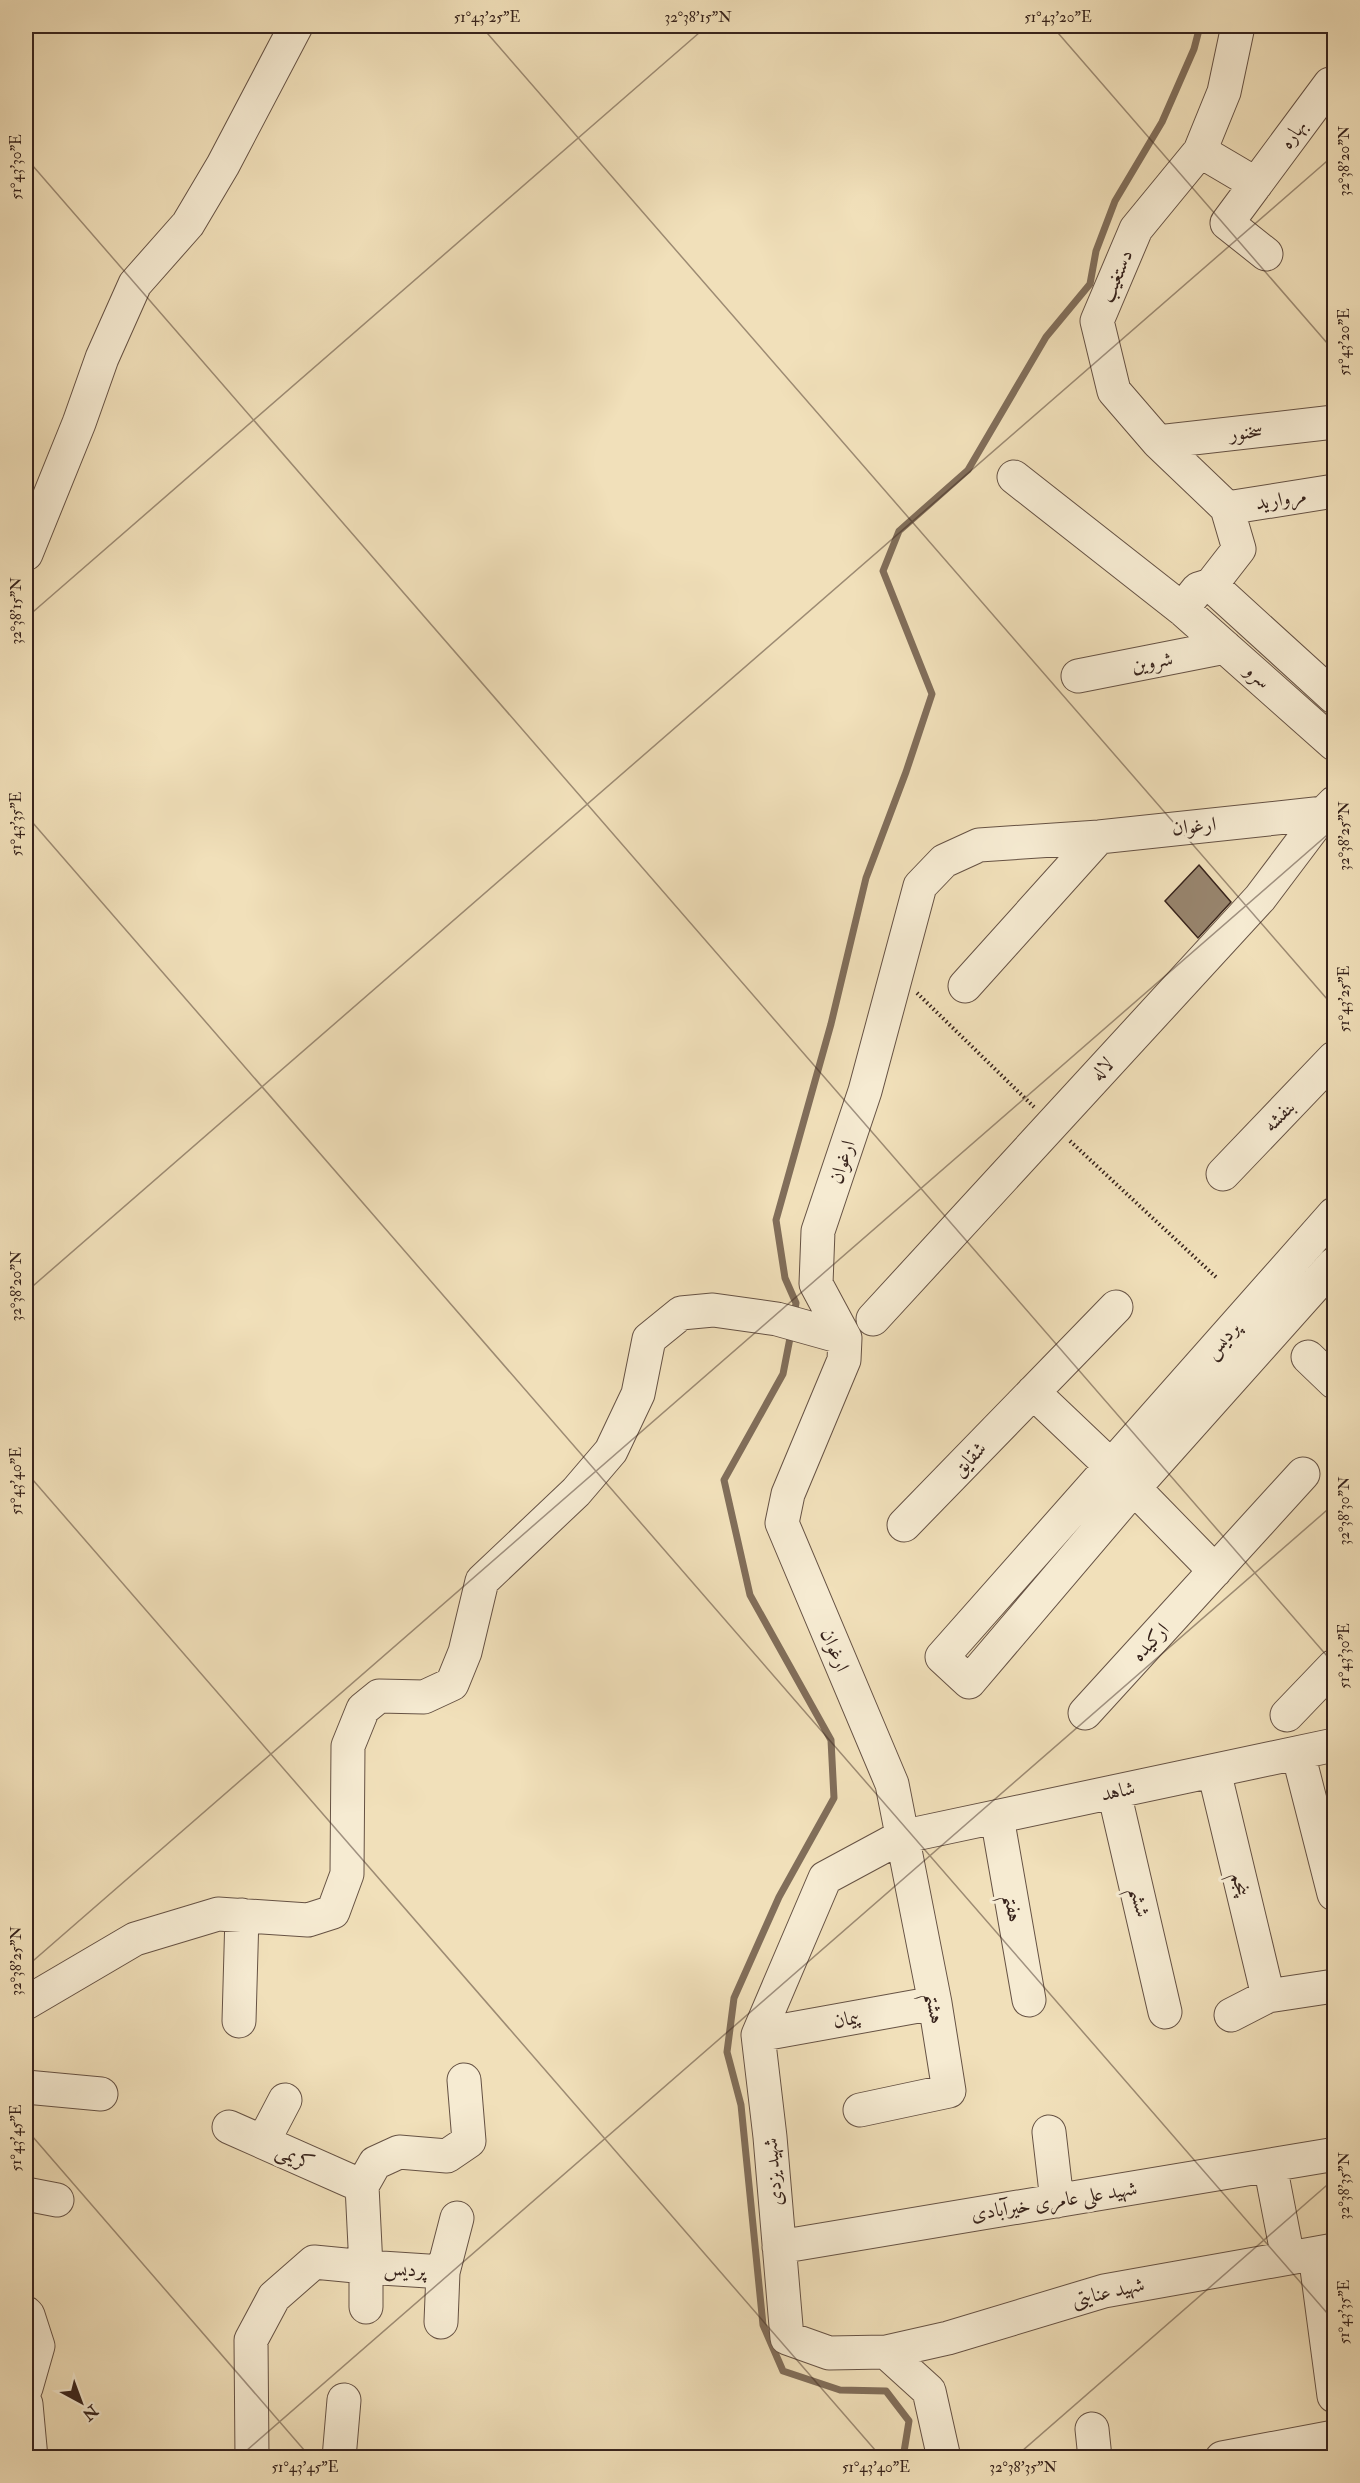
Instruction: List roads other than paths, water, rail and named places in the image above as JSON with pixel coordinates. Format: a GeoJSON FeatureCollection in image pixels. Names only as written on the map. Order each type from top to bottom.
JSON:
{"type":"FeatureCollection","features":[{"type":"Feature","properties":{"kind":"street"},"geometry":{"type":"LineString","coordinates":[[26,554],[79,423],[102,358],[135,284],[188,224],[223,165],[296,26]]}},
{"type":"Feature","properties":{"kind":"street","name":"دستغیب"},"geometry":{"type":"LineString","coordinates":[[1227,508],[1158,442],[1113,391],[1097,321],[1136,229],[1200,151],[1224,92],[1238,26]]}},
{"type":"Feature","properties":{"kind":"street","name":"بهاره"},"geometry":{"type":"LineString","coordinates":[[1266,254],[1227,223],[1330,84]]}},
{"type":"Feature","properties":{"kind":"street"},"geometry":{"type":"LineString","coordinates":[[1200,151],[1256,184]]}},
{"type":"Feature","properties":{"kind":"street","name":"سخنور"},"geometry":{"type":"LineString","coordinates":[[1158,442],[1335,422]]}},
{"type":"Feature","properties":{"kind":"street","name":"سرو"},"geometry":{"type":"LineString","coordinates":[[1014,477],[1182,609],[1335,744]]}},
{"type":"Feature","properties":{"kind":"street","name":"مروارید"},"geometry":{"type":"LineString","coordinates":[[1227,508],[1335,491]]}},
{"type":"Feature","properties":{"kind":"street"},"geometry":{"type":"LineString","coordinates":[[1182,609],[1198,589],[1211,585],[1239,549],[1227,508]]}},
{"type":"Feature","properties":{"kind":"street","name":"سرو"},"geometry":{"type":"LineString","coordinates":[[1211,585],[1325,689]]}},
{"type":"Feature","properties":{"kind":"street","name":"شروین"},"geometry":{"type":"LineString","coordinates":[[1078,676],[1225,647]]}},
{"type":"Feature","properties":{"kind":"street"},"geometry":{"type":"LineString","coordinates":[[1290,705],[1325,689]]}},
{"type":"Feature","properties":{"kind":"street","name":"ارغوان"},"geometry":{"type":"LineString","coordinates":[[901,1837],[892,1784],[782,1523],[788,1494],[844,1359],[845,1338],[816,1284],[818,1231],[865,1091],[920,886],[944,861],[979,845],[1099,837],[1329,808]]}},
{"type":"Feature","properties":{"kind":"street","name":"لاله"},"geometry":{"type":"LineString","coordinates":[[873,1319],[1260,898],[1329,808]]}},
{"type":"Feature","properties":{"kind":"street"},"geometry":{"type":"LineString","coordinates":[[965,986],[1099,837]]}},
{"type":"Feature","properties":{"kind":"street","name":"بنفشه"},"geometry":{"type":"LineString","coordinates":[[1223,1174],[1335,1058]]}},
{"type":"Feature","properties":{"kind":"street","name":"پردیس"},"geometry":{"type":"LineString","coordinates":[[1335,1214],[942,1657],[969,1682],[1134,1488],[1335,1264]]}},
{"type":"Feature","properties":{"kind":"street","name":"شقایق"},"geometry":{"type":"LineString","coordinates":[[904,1525],[1116,1307]]}},
{"type":"Feature","properties":{"kind":"street"},"geometry":{"type":"LineString","coordinates":[[26,2003],[135,1939],[218,1914],[308,1920],[333,1912],[347,1874],[348,1746],[363,1709],[379,1696],[424,1697],[452,1684],[465,1652],[482,1581],[576,1492],[611,1451],[638,1394],[649,1339],[681,1313],[713,1310],[777,1319],[845,1338]]}},
{"type":"Feature","properties":{"kind":"street"},"geometry":{"type":"LineString","coordinates":[[1308,1357],[1335,1382]]}},
{"type":"Feature","properties":{"kind":"street"},"geometry":{"type":"LineString","coordinates":[[1033,1392],[1134,1488],[1215,1571]]}},
{"type":"Feature","properties":{"kind":"street","name":"ارکیده"},"geometry":{"type":"LineString","coordinates":[[1085,1713],[1303,1474]]}},
{"type":"Feature","properties":{"kind":"street"},"geometry":{"type":"LineString","coordinates":[[1287,1715],[1335,1666]]}},
{"type":"Feature","properties":{"kind":"street","name":"شاهد"},"geometry":{"type":"LineString","coordinates":[[901,1837],[1335,1745]]}},
{"type":"Feature","properties":{"kind":"street"},"geometry":{"type":"LineString","coordinates":[[1298,1753],[1335,1894]]}},
{"type":"Feature","properties":{"kind":"street","name":"پنجم"},"geometry":{"type":"LineString","coordinates":[[1214,1772],[1268,1996]]}},
{"type":"Feature","properties":{"kind":"street","name":"ششم"},"geometry":{"type":"LineString","coordinates":[[1114,1792],[1165,2012]]}},
{"type":"Feature","properties":{"kind":"street","name":"هفتم"},"geometry":{"type":"LineString","coordinates":[[997,1817],[1029,2000]]}},
{"type":"Feature","properties":{"kind":"street","name":"هشتم"},"geometry":{"type":"LineString","coordinates":[[860,2110],[949,2091],[935,2003],[901,1837]]}},
{"type":"Feature","properties":{"kind":"street","name":"شهید یزدی"},"geometry":{"type":"LineString","coordinates":[[886,2352],[829,2353],[787,2338],[770,2137],[758,2036],[825,1878],[901,1837]]}},
{"type":"Feature","properties":{"kind":"street"},"geometry":{"type":"LineString","coordinates":[[239,2021],[242,1915]]}},
{"type":"Feature","properties":{"kind":"street"},"geometry":{"type":"LineString","coordinates":[[1231,2015],[1268,1996],[1335,1986]]}},
{"type":"Feature","properties":{"kind":"street","name":"پیمان"},"geometry":{"type":"LineString","coordinates":[[758,2036],[935,2003]]}},
{"type":"Feature","properties":{"kind":"street"},"geometry":{"type":"LineString","coordinates":[[366,2307],[362,2186],[375,2163],[399,2152],[447,2157],[469,2141],[464,2080]]}},
{"type":"Feature","properties":{"kind":"street"},"geometry":{"type":"LineString","coordinates":[[26,2087],[101,2094]]}},
{"type":"Feature","properties":{"kind":"street"},"geometry":{"type":"LineString","coordinates":[[263,2142],[285,2100]]}},
{"type":"Feature","properties":{"kind":"street","name":"کریمی"},"geometry":{"type":"LineString","coordinates":[[229,2127],[362,2186]]}},
{"type":"Feature","properties":{"kind":"street"},"geometry":{"type":"LineString","coordinates":[[1049,2132],[1057,2201]]}},
{"type":"Feature","properties":{"kind":"street","name":"شهید علی عامری خیرآبادی"},"geometry":{"type":"LineString","coordinates":[[779,2247],[1330,2155]]}},
{"type":"Feature","properties":{"kind":"street"},"geometry":{"type":"LineString","coordinates":[[1270,2165],[1313,2254],[1335,2396]]}},
{"type":"Feature","properties":{"kind":"street"},"geometry":{"type":"LineString","coordinates":[[26,2194],[57,2200]]}},
{"type":"Feature","properties":{"kind":"street"},"geometry":{"type":"LineString","coordinates":[[441,2322],[443,2272],[457,2218]]}},
{"type":"Feature","properties":{"kind":"street","name":"شهید عنایتی"},"geometry":{"type":"LineString","coordinates":[[886,2352],[948,2338],[1104,2291],[1313,2254]]}},
{"type":"Feature","properties":{"kind":"street","name":"پردیس"},"geometry":{"type":"LineString","coordinates":[[252,2457],[251,2340],[274,2297],[314,2262],[443,2272]]}},
{"type":"Feature","properties":{"kind":"street"},"geometry":{"type":"LineString","coordinates":[[26,2313],[38,2346],[26,2388]]}},
{"type":"Feature","properties":{"kind":"street"},"geometry":{"type":"LineString","coordinates":[[886,2352],[929,2391],[944,2457]]}},
{"type":"Feature","properties":{"kind":"street"},"geometry":{"type":"LineString","coordinates":[[339,2457],[344,2400]]}},
{"type":"Feature","properties":{"kind":"street"},"geometry":{"type":"LineString","coordinates":[[26,2404],[31,2457]]}},
{"type":"Feature","properties":{"kind":"street"},"geometry":{"type":"LineString","coordinates":[[1222,2457],[1266,2454],[1335,2437]]}},
{"type":"Feature","properties":{"kind":"waterway"},"geometry":{"type":"LineString","coordinates":[[794,1316],[796,1303],[785,1278],[776,1220],[831,1024],[866,878],[906,772],[932,694],[883,571],[899,531],[968,470],[1046,337],[1090,284],[1096,251],[1115,201],[1162,122],[1194,49],[1200,26]]}},
{"type":"Feature","properties":{"kind":"waterway"},"geometry":{"type":"LineString","coordinates":[[791,1333],[783,1374],[724,1480],[750,1595],[831,1740],[834,1798],[779,1897],[734,1998],[727,2052],[741,2105],[763,2325],[783,2371],[840,2390],[886,2391],[909,2421],[903,2458]]}}]}
